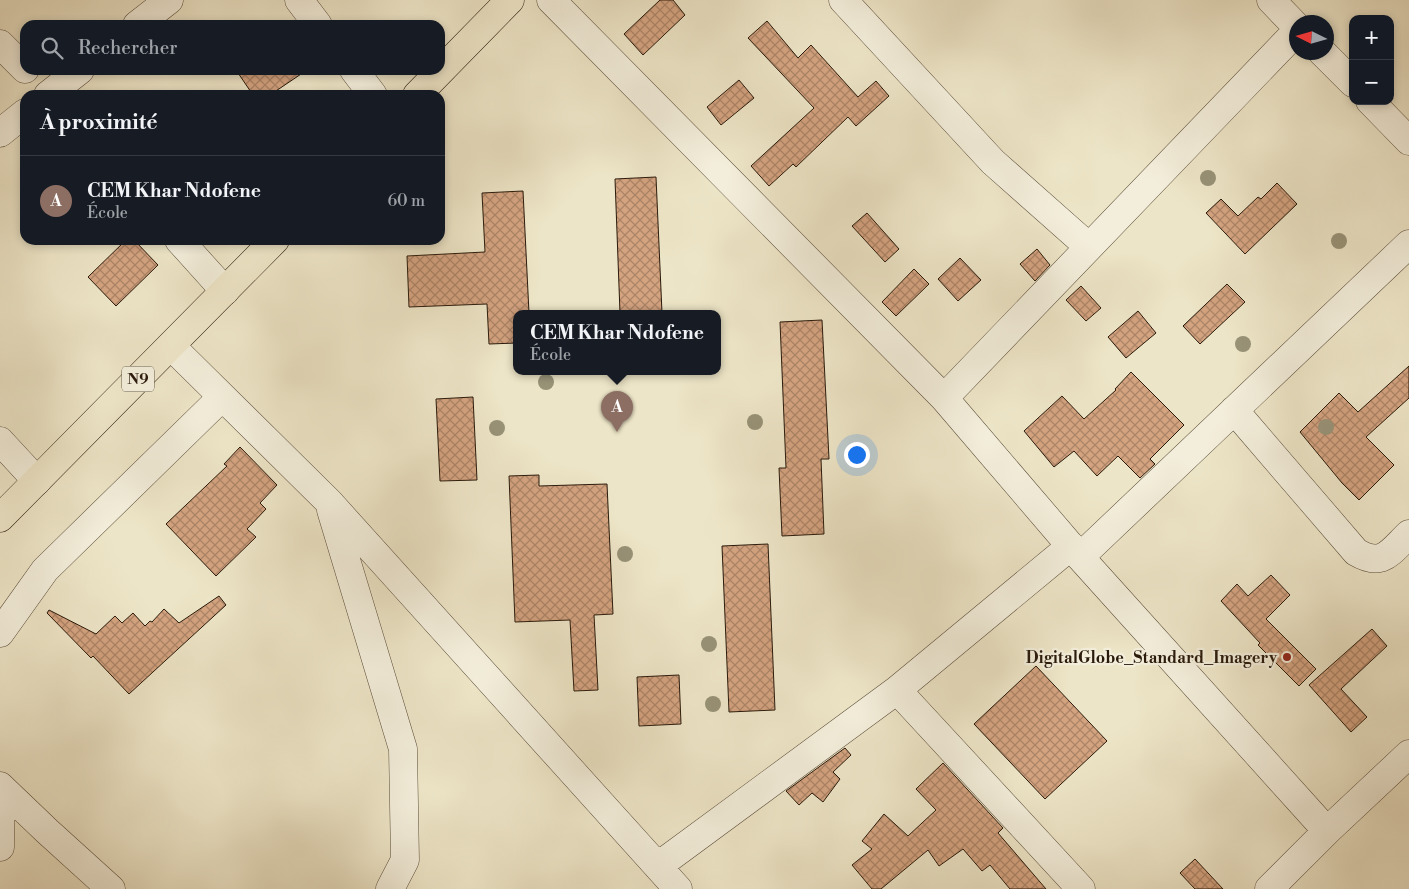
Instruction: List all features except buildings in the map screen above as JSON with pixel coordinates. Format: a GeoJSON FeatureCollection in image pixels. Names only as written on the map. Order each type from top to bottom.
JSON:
{"type":"FeatureCollection","features":[{"type":"Feature","properties":{"kind":"main road"},"geometry":{"type":"LineString","coordinates":[[445,66],[510,0]]}},
{"type":"Feature","properties":{"kind":"main road"},"geometry":{"type":"LineString","coordinates":[[422,90],[437,75]]}},
{"type":"Feature","properties":{"kind":"main road","name":"N9"},"geometry":{"type":"LineString","coordinates":[[0,518],[270,245]]}},
{"type":"Feature","properties":{"kind":"street"},"geometry":{"type":"LineString","coordinates":[[144,20],[169,0]]}},
{"type":"Feature","properties":{"kind":"street"},"geometry":{"type":"LineString","coordinates":[[299,0],[314,20]]}},
{"type":"Feature","properties":{"kind":"street"},"geometry":{"type":"LineString","coordinates":[[550,0],[944,398],[1075,551],[1327,831]]}},
{"type":"Feature","properties":{"kind":"street"},"geometry":{"type":"LineString","coordinates":[[842,0],[993,162],[1089,247]]}},
{"type":"Feature","properties":{"kind":"street"},"geometry":{"type":"LineString","coordinates":[[1271,0],[1289,19]]}},
{"type":"Feature","properties":{"kind":"street"},"geometry":{"type":"LineString","coordinates":[[944,398],[1289,39]]}},
{"type":"Feature","properties":{"kind":"street"},"geometry":{"type":"LineString","coordinates":[[0,44],[20,65]]}},
{"type":"Feature","properties":{"kind":"street"},"geometry":{"type":"LineString","coordinates":[[1330,60],[1349,79]]}},
{"type":"Feature","properties":{"kind":"street"},"geometry":{"type":"LineString","coordinates":[[30,75],[44,90]]}},
{"type":"Feature","properties":{"kind":"street"},"geometry":{"type":"LineString","coordinates":[[55,90],[74,75]]}},
{"type":"Feature","properties":{"kind":"street"},"geometry":{"type":"LineString","coordinates":[[358,75],[369,90]]}},
{"type":"Feature","properties":{"kind":"street"},"geometry":{"type":"LineString","coordinates":[[1374,105],[1409,141]]}},
{"type":"Feature","properties":{"kind":"street"},"geometry":{"type":"LineString","coordinates":[[0,132],[20,117]]}},
{"type":"Feature","properties":{"kind":"street"},"geometry":{"type":"LineString","coordinates":[[171,346],[328,502],[668,882],[897,690],[1075,551],[1234,410],[1409,244]]}},
{"type":"Feature","properties":{"kind":"street"},"geometry":{"type":"LineString","coordinates":[[184,245],[225,291]]}},
{"type":"Feature","properties":{"kind":"street"},"geometry":{"type":"LineString","coordinates":[[0,633],[45,570],[222,397]]}},
{"type":"Feature","properties":{"kind":"street"},"geometry":{"type":"LineString","coordinates":[[1234,410],[1356,552],[1369,560],[1384,558],[1409,534]]}},
{"type":"Feature","properties":{"kind":"street"},"geometry":{"type":"LineString","coordinates":[[0,441],[36,481]]}},
{"type":"Feature","properties":{"kind":"street"},"geometry":{"type":"LineString","coordinates":[[328,502],[402,748],[405,860],[390,889]]}},
{"type":"Feature","properties":{"kind":"street"},"geometry":{"type":"LineString","coordinates":[[897,690],[1081,889]]}},
{"type":"Feature","properties":{"kind":"street"},"geometry":{"type":"LineString","coordinates":[[1269,889],[1409,754]]}},
{"type":"Feature","properties":{"kind":"street"},"geometry":{"type":"LineString","coordinates":[[0,787],[0,846]]}},
{"type":"Feature","properties":{"kind":"street"},"geometry":{"type":"LineString","coordinates":[[0,787],[111,889]]}},
{"type":"Feature","properties":{"kind":"place","name":"CEM Khar Ndofene"},"geometry":{"type":"Point","coordinates":[617,432]}},
{"type":"Feature","properties":{"kind":"place","name":"DigitalGlobe_Standard_Imagery"},"geometry":{"type":"Point","coordinates":[1287,657]}}]}
